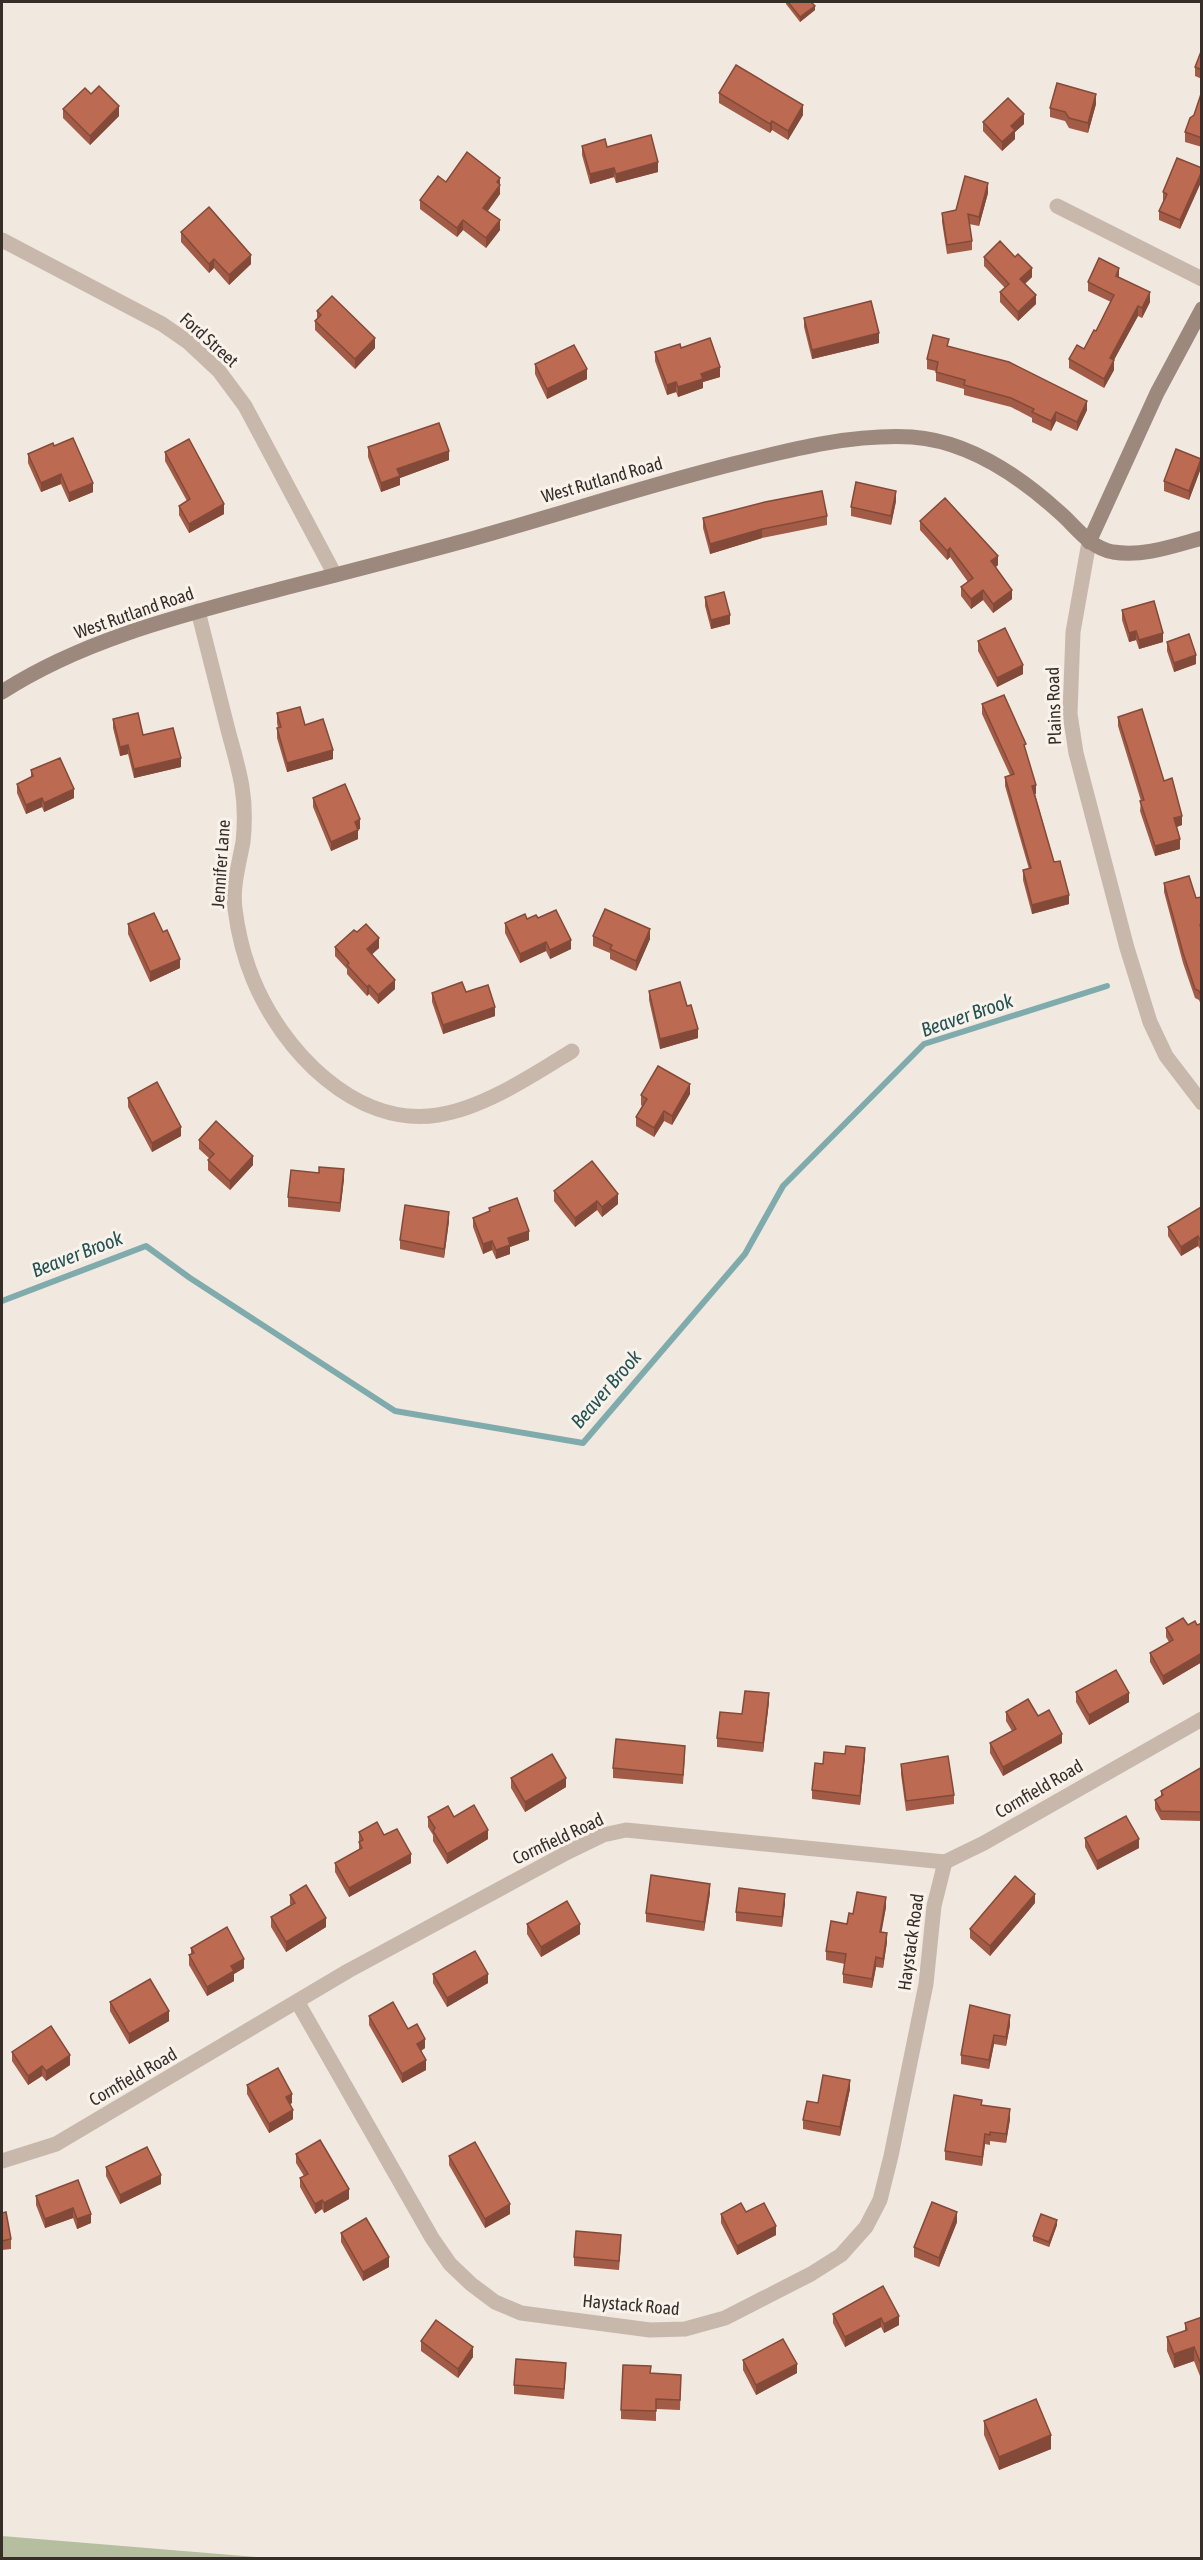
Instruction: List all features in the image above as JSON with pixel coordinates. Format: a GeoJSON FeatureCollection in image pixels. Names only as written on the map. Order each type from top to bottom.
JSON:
{"type":"FeatureCollection","features":[{"type":"Feature","properties":{"kind":"main road","name":"Plains Road"},"geometry":{"type":"LineString","coordinates":[[1089,542],[1157,393],[1202,309]]}},
{"type":"Feature","properties":{"kind":"main road","name":"West Rutland Road"},"geometry":{"type":"LineString","coordinates":[[2,692],[32,673],[98,644],[198,611],[477,537],[679,477],[788,450],[875,437],[915,438],[947,444],[979,456],[1030,486],[1089,542],[1115,552],[1156,550],[1202,538]]}},
{"type":"Feature","properties":{"kind":"street"},"geometry":{"type":"LineString","coordinates":[[1057,206],[1202,279]]}},
{"type":"Feature","properties":{"kind":"street","name":"Ford Street"},"geometry":{"type":"LineString","coordinates":[[2,240],[162,324],[188,342],[219,371],[245,406],[336,575]]}},
{"type":"Feature","properties":{"kind":"street","name":"Plains Road"},"geometry":{"type":"LineString","coordinates":[[1089,542],[1072,644],[1070,714],[1076,753],[1127,948],[1150,1022],[1166,1056],[1202,1103]]}},
{"type":"Feature","properties":{"kind":"street","name":"Jennifer Lane"},"geometry":{"type":"LineString","coordinates":[[198,611],[242,785],[245,825],[235,885],[234,906],[238,928],[253,979],[264,1002],[287,1037],[332,1083],[354,1099],[384,1112],[412,1117],[438,1115],[484,1101],[572,1051]]}},
{"type":"Feature","properties":{"kind":"street","name":"Cornfield Road"},"geometry":{"type":"LineString","coordinates":[[2,2161],[56,2144],[298,2003],[348,1971],[568,1851],[603,1835],[626,1830],[669,1833],[796,1849],[945,1862],[984,1843],[1202,1719]]}},
{"type":"Feature","properties":{"kind":"street","name":"Haystack Road"},"geometry":{"type":"LineString","coordinates":[[298,2003],[432,2238],[450,2264],[471,2284],[495,2302],[521,2313],[650,2330],[685,2330],[725,2318],[811,2274],[841,2255],[866,2227],[880,2200],[891,2156],[926,1984],[934,1906],[945,1862]]}},
{"type":"Feature","properties":{"kind":"green space"},"geometry":{"type":"Polygon","coordinates":[[[2,2536],[267,2558],[2,2558],[2,2536]]]}},
{"type":"Feature","properties":{"kind":"building"},"geometry":{"type":"Polygon","coordinates":[[[788,2],[811,2],[815,6],[800,17],[788,2]]]}},
{"type":"Feature","properties":{"kind":"building"},"geometry":{"type":"Polygon","coordinates":[[[1202,49],[1202,70],[1195,67],[1202,49]]]}},
{"type":"Feature","properties":{"kind":"building"},"geometry":{"type":"Polygon","coordinates":[[[736,65],[803,105],[788,131],[772,121],[770,124],[719,93],[736,65]]]}},
{"type":"Feature","properties":{"kind":"building"},"geometry":{"type":"Polygon","coordinates":[[[1057,83],[1096,94],[1088,123],[1069,118],[1065,112],[1050,108],[1057,83]]]}},
{"type":"Feature","properties":{"kind":"building"},"geometry":{"type":"Polygon","coordinates":[[[99,86],[119,106],[90,136],[63,109],[85,88],[91,94],[99,86]]]}},
{"type":"Feature","properties":{"kind":"building"},"geometry":{"type":"Polygon","coordinates":[[[1202,91],[1202,138],[1185,132],[1190,118],[1194,115],[1202,91]]]}},
{"type":"Feature","properties":{"kind":"building"},"geometry":{"type":"Polygon","coordinates":[[[1008,98],[1024,114],[1011,126],[1015,130],[1002,142],[983,122],[1008,98]]]}},
{"type":"Feature","properties":{"kind":"building"},"geometry":{"type":"Polygon","coordinates":[[[651,135],[658,162],[616,174],[614,168],[590,174],[582,146],[605,139],[607,147],[651,135]]]}},
{"type":"Feature","properties":{"kind":"building"},"geometry":{"type":"Polygon","coordinates":[[[467,152],[500,178],[497,182],[500,185],[483,208],[500,220],[486,238],[463,220],[457,228],[420,200],[438,176],[446,182],[467,152]]]}},
{"type":"Feature","properties":{"kind":"building"},"geometry":{"type":"Polygon","coordinates":[[[1177,158],[1202,168],[1180,220],[1159,211],[1167,194],[1163,192],[1177,158]]]}},
{"type":"Feature","properties":{"kind":"building"},"geometry":{"type":"Polygon","coordinates":[[[965,176],[988,183],[979,217],[968,214],[972,241],[947,245],[942,213],[956,210],[965,176]]]}},
{"type":"Feature","properties":{"kind":"building"},"geometry":{"type":"Polygon","coordinates":[[[209,207],[251,255],[229,275],[214,259],[209,264],[181,232],[209,207]]]}},
{"type":"Feature","properties":{"kind":"building"},"geometry":{"type":"Polygon","coordinates":[[[1000,241],[1015,257],[1018,254],[1032,268],[1020,279],[1036,295],[1018,312],[1000,292],[1009,284],[984,257],[1000,241]]]}},
{"type":"Feature","properties":{"kind":"building"},"geometry":{"type":"Polygon","coordinates":[[[1099,258],[1119,268],[1116,276],[1150,292],[1142,308],[1138,306],[1110,358],[1114,360],[1104,379],[1069,359],[1077,345],[1084,349],[1114,295],[1088,282],[1099,258]]]}},
{"type":"Feature","properties":{"kind":"building"},"geometry":{"type":"Polygon","coordinates":[[[332,296],[375,338],[355,359],[315,321],[321,315],[317,311],[332,296]]]}},
{"type":"Feature","properties":{"kind":"building"},"geometry":{"type":"Polygon","coordinates":[[[871,301],[879,333],[812,350],[804,318],[871,301]]]}},
{"type":"Feature","properties":{"kind":"building"},"geometry":{"type":"Polygon","coordinates":[[[933,335],[949,339],[947,346],[1009,362],[1087,401],[1077,422],[1056,412],[1051,421],[1032,412],[1034,409],[1011,398],[964,385],[965,380],[936,372],[938,362],[927,359],[933,335]]]}},
{"type":"Feature","properties":{"kind":"building"},"geometry":{"type":"Polygon","coordinates":[[[710,338],[720,367],[701,374],[703,379],[678,387],[676,382],[667,385],[655,352],[680,344],[681,348],[710,338]]]}},
{"type":"Feature","properties":{"kind":"building"},"geometry":{"type":"Polygon","coordinates":[[[574,345],[587,369],[547,389],[535,364],[574,345]]]}},
{"type":"Feature","properties":{"kind":"building"},"geometry":{"type":"Polygon","coordinates":[[[439,423],[449,451],[397,469],[400,476],[381,483],[368,447],[439,423]]]}},
{"type":"Feature","properties":{"kind":"building"},"geometry":{"type":"Polygon","coordinates":[[[73,438],[93,483],[69,493],[61,474],[41,483],[28,454],[53,443],[54,446],[73,438]]]}},
{"type":"Feature","properties":{"kind":"building"},"geometry":{"type":"Polygon","coordinates":[[[189,439],[224,504],[189,524],[179,506],[190,499],[165,452],[189,439]]]}},
{"type":"Feature","properties":{"kind":"building"},"geometry":{"type":"Polygon","coordinates":[[[1176,449],[1201,459],[1189,491],[1164,481],[1176,449]]]}},
{"type":"Feature","properties":{"kind":"building"},"geometry":{"type":"Polygon","coordinates":[[[856,482],[896,491],[891,516],[851,507],[856,482]]]}},
{"type":"Feature","properties":{"kind":"building"},"geometry":{"type":"Polygon","coordinates":[[[822,491],[827,516],[762,529],[710,544],[703,518],[765,502],[822,491]]]}},
{"type":"Feature","properties":{"kind":"building"},"geometry":{"type":"Polygon","coordinates":[[[945,498],[998,556],[991,561],[1012,590],[993,604],[983,590],[971,599],[961,587],[973,578],[950,548],[947,551],[920,521],[945,498]]]}},
{"type":"Feature","properties":{"kind":"building"},"geometry":{"type":"Polygon","coordinates":[[[724,592],[730,615],[711,620],[705,597],[724,592]]]}},
{"type":"Feature","properties":{"kind":"building"},"geometry":{"type":"Polygon","coordinates":[[[1154,601],[1163,633],[1139,640],[1136,631],[1129,633],[1122,610],[1154,601]]]}},
{"type":"Feature","properties":{"kind":"building"},"geometry":{"type":"Polygon","coordinates":[[[1005,628],[1023,665],[997,678],[978,641],[1005,628]]]}},
{"type":"Feature","properties":{"kind":"building"},"geometry":{"type":"Polygon","coordinates":[[[1189,634],[1196,655],[1174,663],[1167,642],[1189,634]]]}},
{"type":"Feature","properties":{"kind":"building"},"geometry":{"type":"Polygon","coordinates":[[[1004,695],[1026,744],[1024,745],[1036,785],[1032,786],[1054,862],[1060,861],[1069,895],[1032,905],[1023,870],[1031,868],[1005,777],[1014,774],[982,704],[1004,695]]]}},
{"type":"Feature","properties":{"kind":"building"},"geometry":{"type":"Polygon","coordinates":[[[300,707],[305,725],[323,719],[333,750],[287,763],[277,728],[281,727],[277,713],[300,707]]]}},
{"type":"Feature","properties":{"kind":"building"},"geometry":{"type":"Polygon","coordinates":[[[1142,709],[1164,781],[1172,778],[1182,816],[1174,818],[1180,839],[1155,846],[1140,801],[1144,800],[1118,717],[1142,709]]]}},
{"type":"Feature","properties":{"kind":"building"},"geometry":{"type":"Polygon","coordinates":[[[138,713],[143,735],[173,728],[181,758],[134,769],[128,745],[120,747],[113,719],[138,713]]]}},
{"type":"Feature","properties":{"kind":"building"},"geometry":{"type":"Polygon","coordinates":[[[60,758],[74,789],[44,803],[42,798],[26,805],[17,784],[33,776],[31,770],[60,758]]]}},
{"type":"Feature","properties":{"kind":"building"},"geometry":{"type":"Polygon","coordinates":[[[345,784],[360,819],[355,822],[358,830],[331,842],[313,798],[345,784]]]}},
{"type":"Feature","properties":{"kind":"building"},"geometry":{"type":"Polygon","coordinates":[[[1189,876],[1196,898],[1202,897],[1202,925],[1200,925],[1202,930],[1202,998],[1199,991],[1195,989],[1183,953],[1164,883],[1189,876]]]}},
{"type":"Feature","properties":{"kind":"building"},"geometry":{"type":"Polygon","coordinates":[[[605,909],[650,929],[636,961],[610,949],[612,945],[593,936],[605,909]]]}},
{"type":"Feature","properties":{"kind":"building"},"geometry":{"type":"Polygon","coordinates":[[[556,910],[571,940],[550,950],[546,942],[520,954],[505,923],[525,914],[527,919],[536,915],[538,918],[556,910]]]}},
{"type":"Feature","properties":{"kind":"building"},"geometry":{"type":"Polygon","coordinates":[[[154,913],[163,932],[167,930],[180,959],[150,972],[128,924],[154,913]]]}},
{"type":"Feature","properties":{"kind":"building"},"geometry":{"type":"Polygon","coordinates":[[[366,924],[379,938],[367,949],[395,980],[378,995],[369,985],[367,987],[347,965],[349,963],[335,947],[354,930],[357,932],[366,924]]]}},
{"type":"Feature","properties":{"kind":"building"},"geometry":{"type":"Polygon","coordinates":[[[462,982],[466,992],[488,985],[495,1007],[443,1025],[432,993],[462,982]]]}},
{"type":"Feature","properties":{"kind":"building"},"geometry":{"type":"Polygon","coordinates":[[[680,982],[687,1006],[691,1005],[698,1029],[660,1039],[649,991],[680,982]]]}},
{"type":"Feature","properties":{"kind":"building"},"geometry":{"type":"Polygon","coordinates":[[[658,1066],[690,1084],[672,1116],[664,1111],[654,1128],[636,1117],[647,1099],[641,1095],[658,1066]]]}},
{"type":"Feature","properties":{"kind":"building"},"geometry":{"type":"Polygon","coordinates":[[[157,1082],[181,1127],[152,1143],[128,1098],[157,1082]]]}},
{"type":"Feature","properties":{"kind":"building"},"geometry":{"type":"Polygon","coordinates":[[[216,1121],[253,1156],[230,1181],[208,1160],[214,1154],[199,1140],[216,1121]]]}},
{"type":"Feature","properties":{"kind":"building"},"geometry":{"type":"Polygon","coordinates":[[[592,1161],[618,1194],[602,1207],[597,1201],[575,1218],[554,1191],[592,1161]]]}},
{"type":"Feature","properties":{"kind":"building"},"geometry":{"type":"Polygon","coordinates":[[[319,1167],[344,1169],[340,1203],[288,1197],[291,1170],[319,1173],[319,1167]]]}},
{"type":"Feature","properties":{"kind":"building"},"geometry":{"type":"Polygon","coordinates":[[[517,1198],[529,1231],[508,1238],[510,1245],[496,1250],[492,1241],[483,1244],[473,1218],[490,1211],[489,1208],[517,1198]]]}},
{"type":"Feature","properties":{"kind":"building"},"geometry":{"type":"Polygon","coordinates":[[[405,1205],[449,1212],[444,1249],[400,1240],[405,1205]]]}},
{"type":"Feature","properties":{"kind":"building"},"geometry":{"type":"Polygon","coordinates":[[[1201,1207],[1202,1243],[1198,1236],[1181,1247],[1168,1227],[1201,1207]]]}},
{"type":"Feature","properties":{"kind":"building"},"geometry":{"type":"Polygon","coordinates":[[[1183,1618],[1188,1625],[1195,1621],[1197,1625],[1202,1623],[1202,1653],[1163,1676],[1150,1653],[1173,1640],[1166,1628],[1183,1618]]]}},
{"type":"Feature","properties":{"kind":"building"},"geometry":{"type":"Polygon","coordinates":[[[1116,1670],[1129,1693],[1089,1715],[1076,1692],[1116,1670]]]}},
{"type":"Feature","properties":{"kind":"building"},"geometry":{"type":"Polygon","coordinates":[[[745,1691],[769,1693],[763,1743],[717,1738],[720,1712],[742,1714],[745,1691]]]}},
{"type":"Feature","properties":{"kind":"building"},"geometry":{"type":"Polygon","coordinates":[[[1028,1699],[1038,1716],[1049,1710],[1062,1734],[1003,1767],[990,1743],[1016,1729],[1006,1712],[1028,1699]]]}},
{"type":"Feature","properties":{"kind":"building"},"geometry":{"type":"Polygon","coordinates":[[[616,1739],[685,1746],[683,1775],[613,1768],[616,1739]]]}},
{"type":"Feature","properties":{"kind":"building"},"geometry":{"type":"Polygon","coordinates":[[[846,1746],[865,1748],[860,1796],[812,1790],[815,1763],[823,1764],[824,1752],[845,1754],[846,1746]]]}},
{"type":"Feature","properties":{"kind":"building"},"geometry":{"type":"Polygon","coordinates":[[[552,1754],[566,1778],[525,1802],[511,1778],[552,1754]]]}},
{"type":"Feature","properties":{"kind":"building"},"geometry":{"type":"Polygon","coordinates":[[[948,1756],[954,1795],[906,1801],[901,1764],[948,1756]]]}},
{"type":"Feature","properties":{"kind":"building"},"geometry":{"type":"Polygon","coordinates":[[[1202,1767],[1202,1812],[1161,1811],[1155,1800],[1163,1795],[1161,1791],[1202,1767]]]}},
{"type":"Feature","properties":{"kind":"building"},"geometry":{"type":"Polygon","coordinates":[[[474,1805],[488,1830],[447,1854],[433,1831],[435,1828],[428,1817],[448,1806],[454,1817],[474,1805]]]}},
{"type":"Feature","properties":{"kind":"building"},"geometry":{"type":"Polygon","coordinates":[[[1126,1816],[1139,1839],[1097,1861],[1085,1838],[1126,1816]]]}},
{"type":"Feature","properties":{"kind":"building"},"geometry":{"type":"Polygon","coordinates":[[[377,1822],[384,1835],[397,1829],[411,1854],[349,1888],[335,1863],[362,1848],[359,1842],[363,1840],[359,1832],[377,1822]]]}},
{"type":"Feature","properties":{"kind":"building"},"geometry":{"type":"Polygon","coordinates":[[[651,1875],[710,1884],[704,1922],[646,1913],[651,1875]]]}},
{"type":"Feature","properties":{"kind":"building"},"geometry":{"type":"Polygon","coordinates":[[[1015,1876],[1035,1894],[990,1946],[970,1929],[1015,1876]]]}},
{"type":"Feature","properties":{"kind":"building"},"geometry":{"type":"Polygon","coordinates":[[[306,1885],[326,1918],[286,1942],[271,1917],[295,1903],[290,1895],[306,1885]]]}},
{"type":"Feature","properties":{"kind":"building"},"geometry":{"type":"Polygon","coordinates":[[[739,1888],[785,1894],[782,1917],[736,1912],[739,1888]]]}},
{"type":"Feature","properties":{"kind":"building"},"geometry":{"type":"Polygon","coordinates":[[[857,1892],[886,1897],[880,1932],[887,1933],[883,1959],[876,1957],[872,1979],[843,1974],[846,1954],[826,1951],[831,1921],[847,1924],[849,1913],[853,1914],[857,1892]]]}},
{"type":"Feature","properties":{"kind":"building"},"geometry":{"type":"Polygon","coordinates":[[[567,1901],[580,1924],[541,1947],[527,1924],[567,1901]]]}},
{"type":"Feature","properties":{"kind":"building"},"geometry":{"type":"Polygon","coordinates":[[[227,1927],[244,1959],[231,1966],[234,1971],[207,1987],[189,1955],[194,1953],[191,1948],[227,1927]]]}},
{"type":"Feature","properties":{"kind":"building"},"geometry":{"type":"Polygon","coordinates":[[[475,1951],[488,1974],[447,1998],[433,1974],[475,1951]]]}},
{"type":"Feature","properties":{"kind":"building"},"geometry":{"type":"Polygon","coordinates":[[[150,1979],[169,2011],[129,2034],[110,2002],[150,1979]]]}},
{"type":"Feature","properties":{"kind":"building"},"geometry":{"type":"Polygon","coordinates":[[[393,2002],[408,2029],[417,2024],[425,2039],[417,2044],[426,2060],[402,2074],[369,2016],[393,2002]]]}},
{"type":"Feature","properties":{"kind":"building"},"geometry":{"type":"Polygon","coordinates":[[[970,2005],[1010,2015],[1006,2037],[994,2035],[989,2060],[961,2055],[970,2005]]]}},
{"type":"Feature","properties":{"kind":"building"},"geometry":{"type":"Polygon","coordinates":[[[51,2026],[70,2055],[46,2071],[42,2066],[28,2076],[12,2052],[51,2026]]]}},
{"type":"Feature","properties":{"kind":"building"},"geometry":{"type":"Polygon","coordinates":[[[278,2068],[292,2094],[286,2097],[293,2110],[269,2124],[247,2085],[278,2068]]]}},
{"type":"Feature","properties":{"kind":"building"},"geometry":{"type":"Polygon","coordinates":[[[823,2075],[850,2080],[840,2127],[803,2120],[807,2101],[818,2103],[823,2075]]]}},
{"type":"Feature","properties":{"kind":"building"},"geometry":{"type":"Polygon","coordinates":[[[954,2095],[982,2100],[981,2105],[1010,2109],[1006,2134],[990,2132],[990,2135],[985,2134],[982,2157],[945,2151],[954,2095]]]}},
{"type":"Feature","properties":{"kind":"building"},"geometry":{"type":"Polygon","coordinates":[[[320,2140],[349,2189],[324,2203],[322,2200],[315,2204],[300,2178],[308,2174],[296,2154],[320,2140]]]}},
{"type":"Feature","properties":{"kind":"building"},"geometry":{"type":"Polygon","coordinates":[[[475,2142],[510,2204],[485,2219],[449,2156],[475,2142]]]}},
{"type":"Feature","properties":{"kind":"building"},"geometry":{"type":"Polygon","coordinates":[[[147,2147],[161,2175],[120,2195],[106,2167],[147,2147]]]}},
{"type":"Feature","properties":{"kind":"building"},"geometry":{"type":"Polygon","coordinates":[[[78,2180],[91,2214],[77,2219],[73,2208],[45,2219],[36,2196],[78,2180]]]}},
{"type":"Feature","properties":{"kind":"building"},"geometry":{"type":"Polygon","coordinates":[[[932,2202],[957,2212],[939,2258],[914,2247],[932,2202]]]}},
{"type":"Feature","properties":{"kind":"building"},"geometry":{"type":"Polygon","coordinates":[[[741,2203],[746,2212],[764,2203],[776,2226],[737,2246],[721,2214],[741,2203]]]}},
{"type":"Feature","properties":{"kind":"building"},"geometry":{"type":"Polygon","coordinates":[[[6,2212],[11,2239],[2,2241],[2,2213],[6,2212]]]}},
{"type":"Feature","properties":{"kind":"building"},"geometry":{"type":"Polygon","coordinates":[[[1041,2214],[1057,2220],[1049,2242],[1033,2236],[1041,2214]]]}},
{"type":"Feature","properties":{"kind":"building"},"geometry":{"type":"Polygon","coordinates":[[[366,2218],[389,2257],[363,2272],[341,2233],[366,2218]]]}},
{"type":"Feature","properties":{"kind":"building"},"geometry":{"type":"Polygon","coordinates":[[[576,2231],[621,2235],[619,2261],[574,2257],[576,2231]]]}},
{"type":"Feature","properties":{"kind":"building"},"geometry":{"type":"Polygon","coordinates":[[[883,2286],[899,2316],[884,2324],[881,2318],[845,2337],[833,2314],[883,2286]]]}},
{"type":"Feature","properties":{"kind":"building"},"geometry":{"type":"Polygon","coordinates":[[[1202,2317],[1202,2367],[1194,2347],[1174,2354],[1167,2337],[1187,2330],[1185,2323],[1202,2317]]]}},
{"type":"Feature","properties":{"kind":"building"},"geometry":{"type":"Polygon","coordinates":[[[436,2320],[473,2347],[458,2369],[421,2341],[436,2320]]]}},
{"type":"Feature","properties":{"kind":"building"},"geometry":{"type":"Polygon","coordinates":[[[783,2339],[797,2364],[756,2385],[743,2360],[783,2339]]]}},
{"type":"Feature","properties":{"kind":"building"},"geometry":{"type":"Polygon","coordinates":[[[516,2359],[566,2363],[564,2389],[514,2385],[516,2359]]]}},
{"type":"Feature","properties":{"kind":"building"},"geometry":{"type":"Polygon","coordinates":[[[623,2365],[651,2366],[650,2373],[681,2375],[680,2400],[656,2399],[656,2411],[621,2410],[623,2365]]]}},
{"type":"Feature","properties":{"kind":"building"},"geometry":{"type":"Polygon","coordinates":[[[1036,2399],[1051,2435],[999,2457],[984,2421],[1036,2399]]]}},
{"type":"Feature","properties":{"kind":"waterway","name":"Beaver Brook"},"geometry":{"type":"LineString","coordinates":[[2,1301],[146,1246],[190,1278],[395,1411],[583,1443],[745,1254],[783,1186],[924,1044],[1107,986]]}}]}
